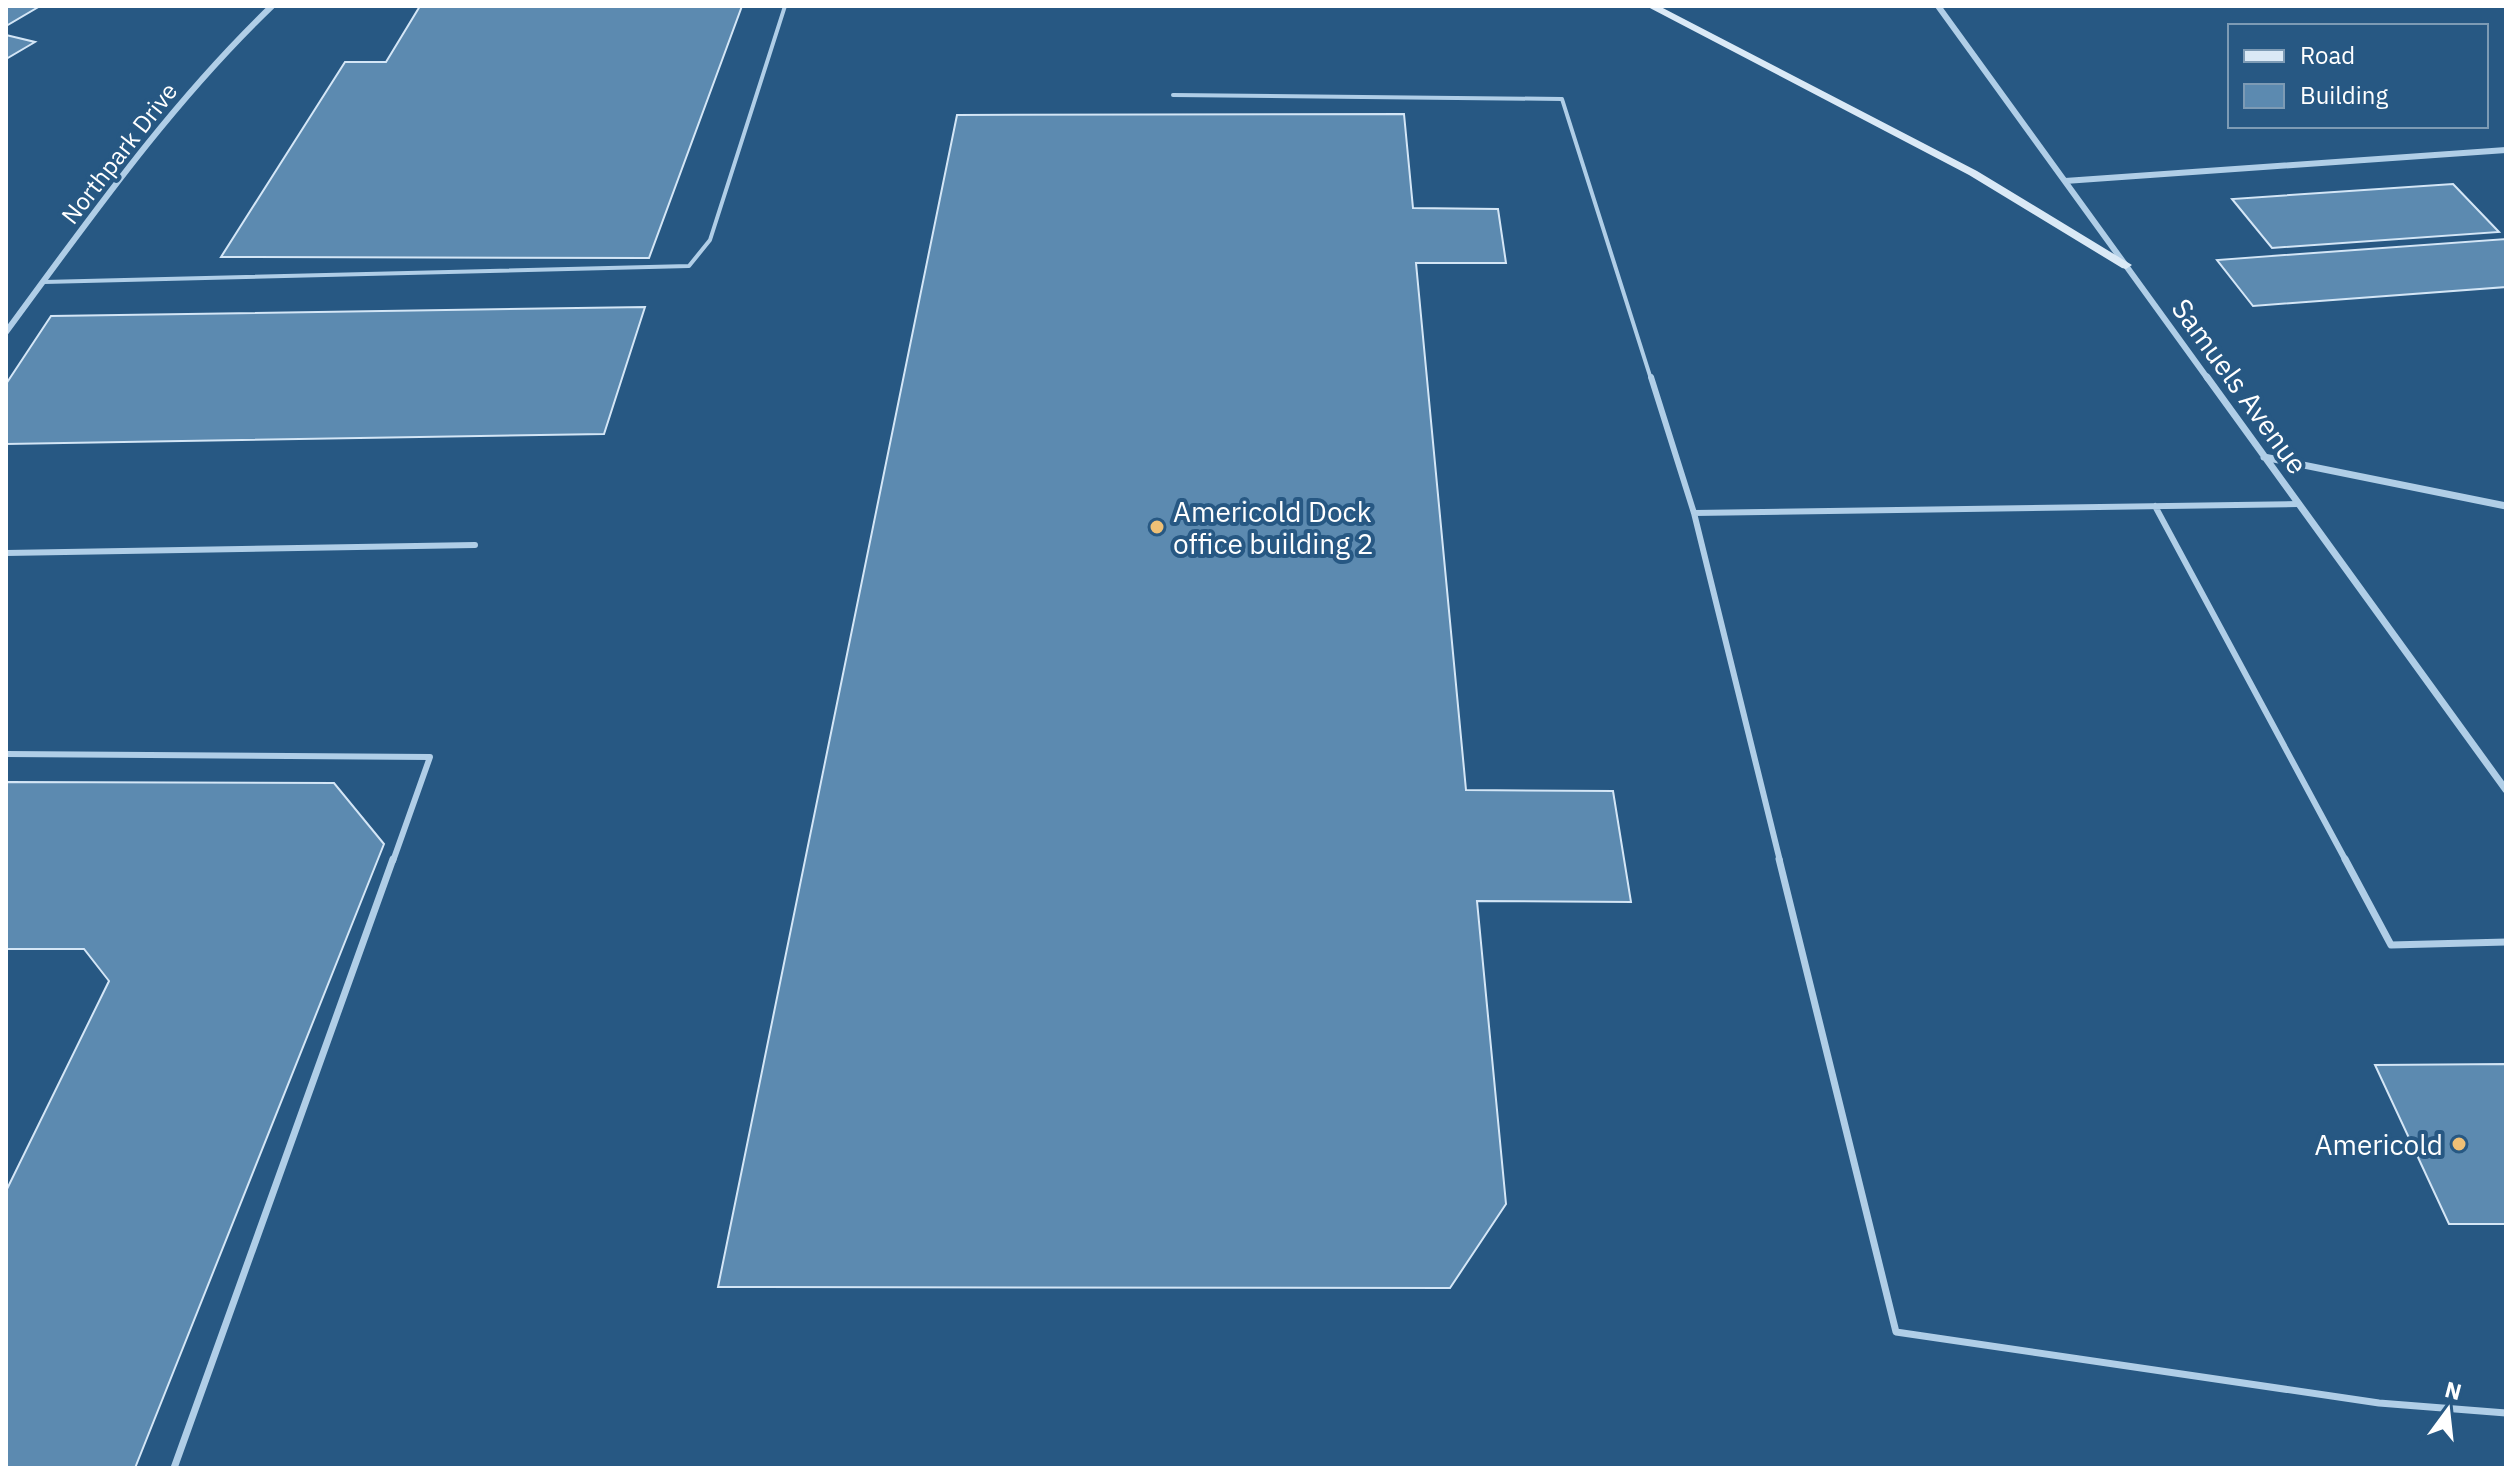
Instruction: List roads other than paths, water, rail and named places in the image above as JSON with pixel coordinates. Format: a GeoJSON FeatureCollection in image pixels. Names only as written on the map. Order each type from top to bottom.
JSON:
{"type":"FeatureCollection","features":[{"type":"Feature","properties":{"kind":"street","name":"Northpark Drive"},"geometry":{"type":"LineString","coordinates":[[6,332],[168,114],[233,42],[272,6]]}},
{"type":"Feature","properties":{"kind":"street"},"geometry":{"type":"LineString","coordinates":[[1651,6],[1973,173],[2126,265]]}},
{"type":"Feature","properties":{"kind":"street","name":"Samuels Avenue"},"geometry":{"type":"LineString","coordinates":[[1938,6],[2506,790]]}},
{"type":"Feature","properties":{"kind":"street"},"geometry":{"type":"LineString","coordinates":[[2065,181],[2506,150]]}},
{"type":"Feature","properties":{"kind":"street"},"geometry":{"type":"LineString","coordinates":[[2264,457],[2506,506]]}},
{"type":"Feature","properties":{"kind":"lane"},"geometry":{"type":"LineString","coordinates":[[44,282],[689,266],[710,240],[785,6]]}},
{"type":"Feature","properties":{"kind":"lane"},"geometry":{"type":"LineString","coordinates":[[1173,95],[1562,99],[1694,513],[1896,1332],[2379,1403],[2506,1413]]}},
{"type":"Feature","properties":{"kind":"lane"},"geometry":{"type":"LineString","coordinates":[[1694,513],[2298,504]]}},
{"type":"Feature","properties":{"kind":"lane"},"geometry":{"type":"LineString","coordinates":[[2155,506],[2391,945],[2506,942]]}},
{"type":"Feature","properties":{"kind":"lane"},"geometry":{"type":"LineString","coordinates":[[6,553],[475,545]]}},
{"type":"Feature","properties":{"kind":"lane"},"geometry":{"type":"LineString","coordinates":[[6,754],[430,757],[174,1468]]}},
{"type":"Feature","properties":{"kind":"place","name":"Americold Dock office building 2"},"geometry":{"type":"Point","coordinates":[1157,527]}},
{"type":"Feature","properties":{"kind":"place","name":"Americold"},"geometry":{"type":"Point","coordinates":[2459,1144]}}]}
